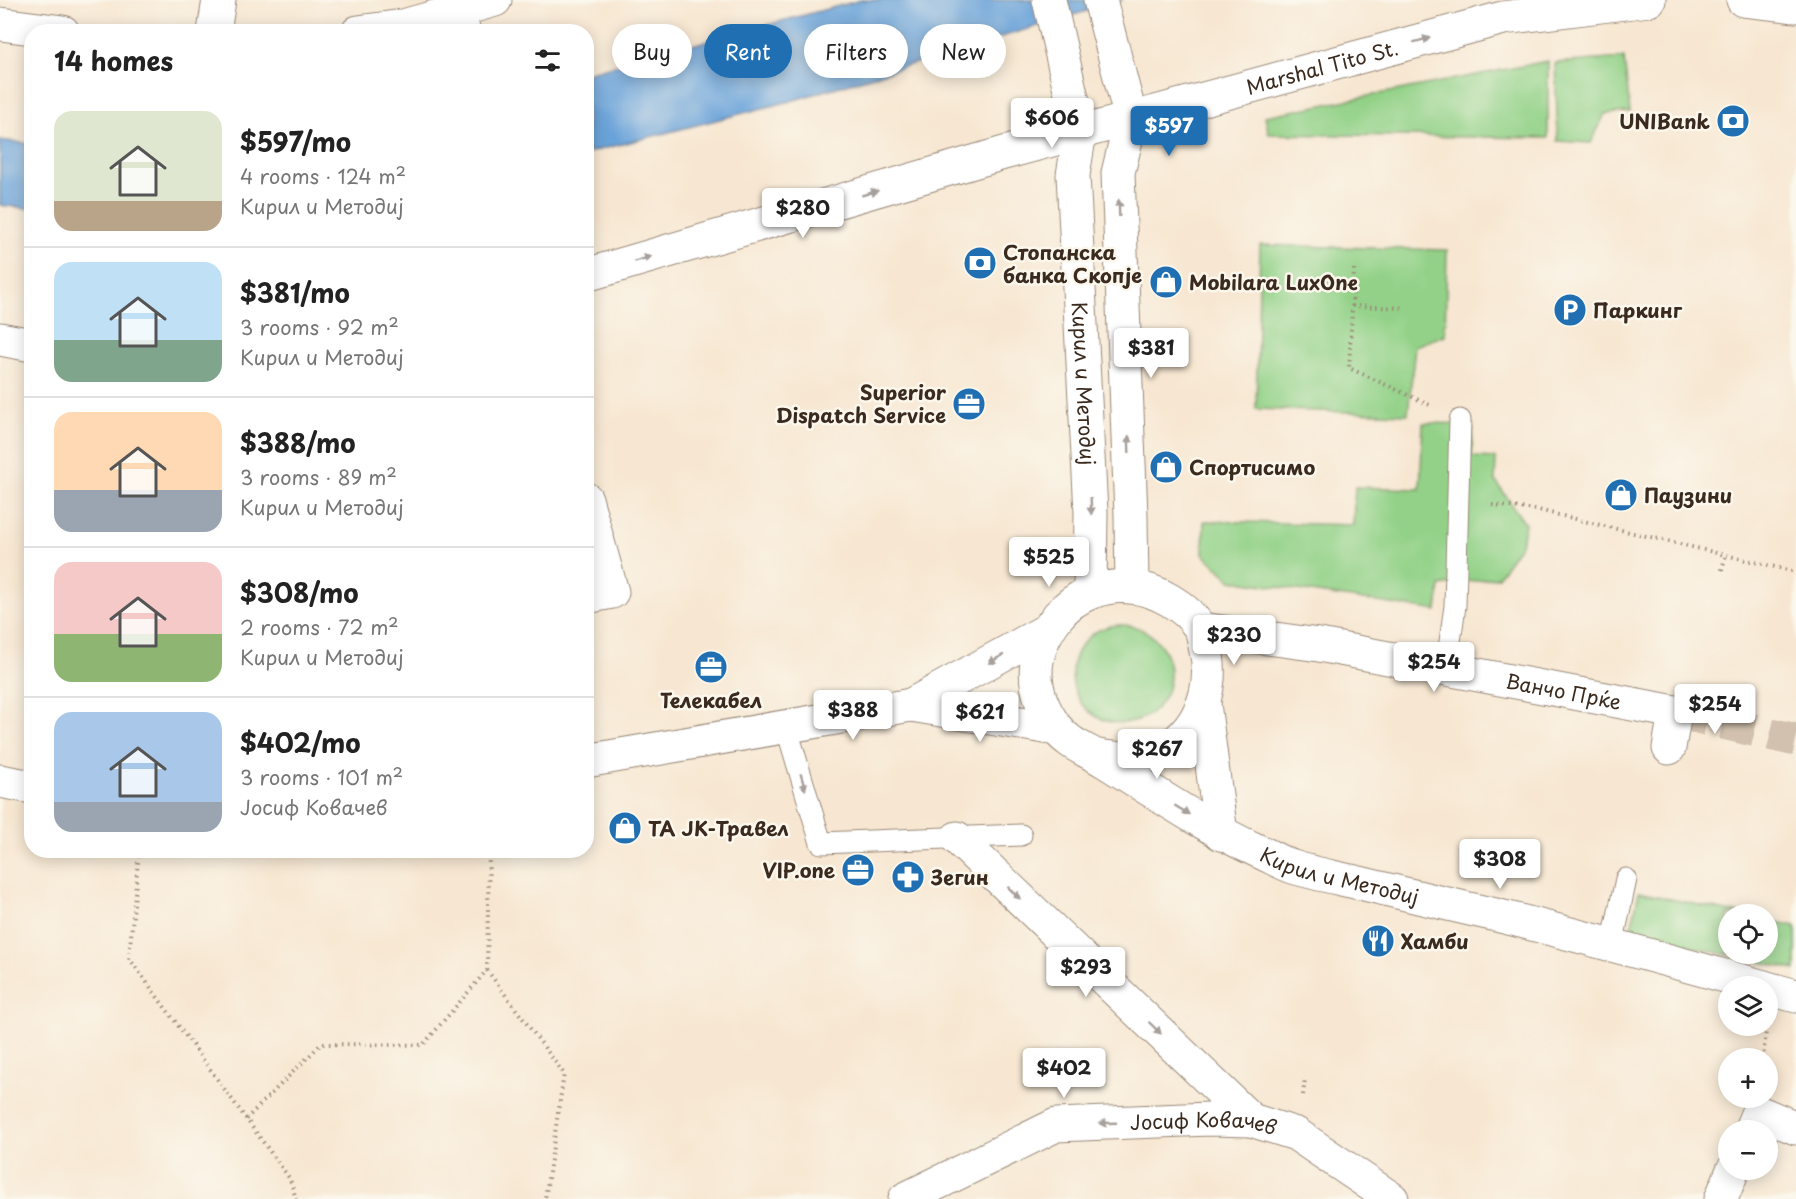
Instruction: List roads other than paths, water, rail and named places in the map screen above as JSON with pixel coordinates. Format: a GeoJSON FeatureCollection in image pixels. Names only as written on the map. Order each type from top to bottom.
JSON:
{"type":"FeatureCollection","features":[{"type":"Feature","properties":{"kind":"street"},"geometry":{"type":"LineString","coordinates":[[215,24],[219,0]]}},
{"type":"Feature","properties":{"kind":"street"},"geometry":{"type":"LineString","coordinates":[[1049,0],[1080,132]]}},
{"type":"Feature","properties":{"kind":"street"},"geometry":{"type":"LineString","coordinates":[[1100,0],[1131,119]]}},
{"type":"Feature","properties":{"kind":"street","name":"Marshal Tito St."},"geometry":{"type":"LineString","coordinates":[[594,273],[1004,153],[1503,18],[1649,0]]}},
{"type":"Feature","properties":{"kind":"street"},"geometry":{"type":"LineString","coordinates":[[1743,0],[1796,6]]}},
{"type":"Feature","properties":{"kind":"street"},"geometry":{"type":"LineString","coordinates":[[414,24],[476,13]]}},
{"type":"Feature","properties":{"kind":"street"},"geometry":{"type":"LineString","coordinates":[[0,24],[24,27]]}},
{"type":"Feature","properties":{"kind":"street"},"geometry":{"type":"LineString","coordinates":[[1118,173],[1183,105]]}},
{"type":"Feature","properties":{"kind":"street","name":"Кирил и Методиј"},"geometry":{"type":"LineString","coordinates":[[1131,119],[1118,173],[1132,587]]}},
{"type":"Feature","properties":{"kind":"street","name":"Кирил и Методиј"},"geometry":{"type":"LineString","coordinates":[[1080,132],[1073,175],[1091,512],[1090,592]]}},
{"type":"Feature","properties":{"kind":"street"},"geometry":{"type":"LineString","coordinates":[[1004,153],[1073,175]]}},
{"type":"Feature","properties":{"kind":"street"},"geometry":{"type":"LineString","coordinates":[[0,339],[24,344]]}},
{"type":"Feature","properties":{"kind":"street"},"geometry":{"type":"LineString","coordinates":[[594,528],[612,592],[594,595]]}},
{"type":"Feature","properties":{"kind":"street"},"geometry":{"type":"LineString","coordinates":[[1111,587],[1132,587],[1157,594],[1182,609],[1201,629],[1208,658],[1210,681],[1204,704],[1191,726],[1173,744],[1149,756],[1123,760],[1097,756],[1075,746],[1057,729],[1042,707],[1036,682],[1038,655],[1047,630],[1065,608],[1090,592],[1111,587]]}},
{"type":"Feature","properties":{"kind":"street","name":"Ванчо Прќе"},"geometry":{"type":"LineString","coordinates":[[1201,629],[1319,645],[1684,714],[1677,750]]}},
{"type":"Feature","properties":{"kind":"street"},"geometry":{"type":"LineString","coordinates":[[911,705],[1047,630]]}},
{"type":"Feature","properties":{"kind":"street"},"geometry":{"type":"LineString","coordinates":[[1204,704],[1221,834]]}},
{"type":"Feature","properties":{"kind":"street"},"geometry":{"type":"LineString","coordinates":[[594,760],[911,705],[1057,729]]}},
{"type":"Feature","properties":{"kind":"street","name":"Кирил и Методиј"},"geometry":{"type":"LineString","coordinates":[[1097,756],[1221,834],[1292,867],[1523,922],[1726,976]]}},
{"type":"Feature","properties":{"kind":"street"},"geometry":{"type":"LineString","coordinates":[[0,782],[24,786]]}},
{"type":"Feature","properties":{"kind":"street"},"geometry":{"type":"LineString","coordinates":[[957,838],[1251,1120]]}},
{"type":"Feature","properties":{"kind":"street","name":"Кирил и Методиј"},"geometry":{"type":"LineString","coordinates":[[1778,991],[1796,996]]}},
{"type":"Feature","properties":{"kind":"street"},"geometry":{"type":"LineString","coordinates":[[1755,1120],[1758,1112],[1777,1120]]}},
{"type":"Feature","properties":{"kind":"street","name":"Јосиф Ковачев"},"geometry":{"type":"LineString","coordinates":[[905,1199],[1056,1125],[1210,1119],[1251,1120],[1296,1134],[1392,1199]]}},
{"type":"Feature","properties":{"kind":"street"},"geometry":{"type":"LineString","coordinates":[[1778,1120],[1796,1128]]}},
{"type":"Feature","properties":{"kind":"street"},"geometry":{"type":"LineString","coordinates":[[1721,1199],[1729,1180]]}},
{"type":"Feature","properties":{"kind":"lane"},"geometry":{"type":"LineString","coordinates":[[1446,670],[1455,606],[1461,420]]}},
{"type":"Feature","properties":{"kind":"lane"},"geometry":{"type":"LineString","coordinates":[[786,726],[821,843],[1021,835]]}},
{"type":"Feature","properties":{"kind":"lane"},"geometry":{"type":"LineString","coordinates":[[1612,945],[1626,879]]}},
{"type":"Feature","properties":{"kind":"water"},"geometry":{"type":"Polygon","coordinates":[[[861,0],[1123,0],[1006,36],[1006,24],[920,24],[920,62],[908,65],[908,24],[804,24],[804,78],[867,78],[791,101],[594,151],[594,71],[612,66],[612,78],[692,78],[692,45],[704,42],[704,78],[792,78],[792,24],[771,24],[861,0]]]}},
{"type":"Feature","properties":{"kind":"water"},"geometry":{"type":"Polygon","coordinates":[[[0,140],[24,143],[24,208],[0,205],[0,140]]]}},
{"type":"Feature","properties":{"kind":"tunnel"},"geometry":{"type":"LineString","coordinates":[[1675,712],[1796,740]]}},
{"type":"Feature","properties":{"kind":"place","name":"UNIBank"},"geometry":{"type":"Point","coordinates":[1733,121]}},
{"type":"Feature","properties":{"kind":"place","name":"Стопанска банка Скопје"},"geometry":{"type":"Point","coordinates":[980,263]}},
{"type":"Feature","properties":{"kind":"place","name":"Mobilara LuxOne"},"geometry":{"type":"Point","coordinates":[1166,282]}},
{"type":"Feature","properties":{"kind":"place","name":"Паркинг"},"geometry":{"type":"Point","coordinates":[1570,310]}},
{"type":"Feature","properties":{"kind":"place","name":"Superior Dispatch Service"},"geometry":{"type":"Point","coordinates":[969,404]}},
{"type":"Feature","properties":{"kind":"place","name":"Спортисимо"},"geometry":{"type":"Point","coordinates":[1166,467]}},
{"type":"Feature","properties":{"kind":"place","name":"Паузини"},"geometry":{"type":"Point","coordinates":[1621,495]}},
{"type":"Feature","properties":{"kind":"place","name":"Телекабел"},"geometry":{"type":"Point","coordinates":[711,667]}},
{"type":"Feature","properties":{"kind":"place","name":"ТА ЈК-Травел"},"geometry":{"type":"Point","coordinates":[625,828]}},
{"type":"Feature","properties":{"kind":"place","name":"VIP.one"},"geometry":{"type":"Point","coordinates":[858,870]}},
{"type":"Feature","properties":{"kind":"place","name":"Зегин"},"geometry":{"type":"Point","coordinates":[908,877]}},
{"type":"Feature","properties":{"kind":"place","name":"Хамби"},"geometry":{"type":"Point","coordinates":[1378,941]}}]}
